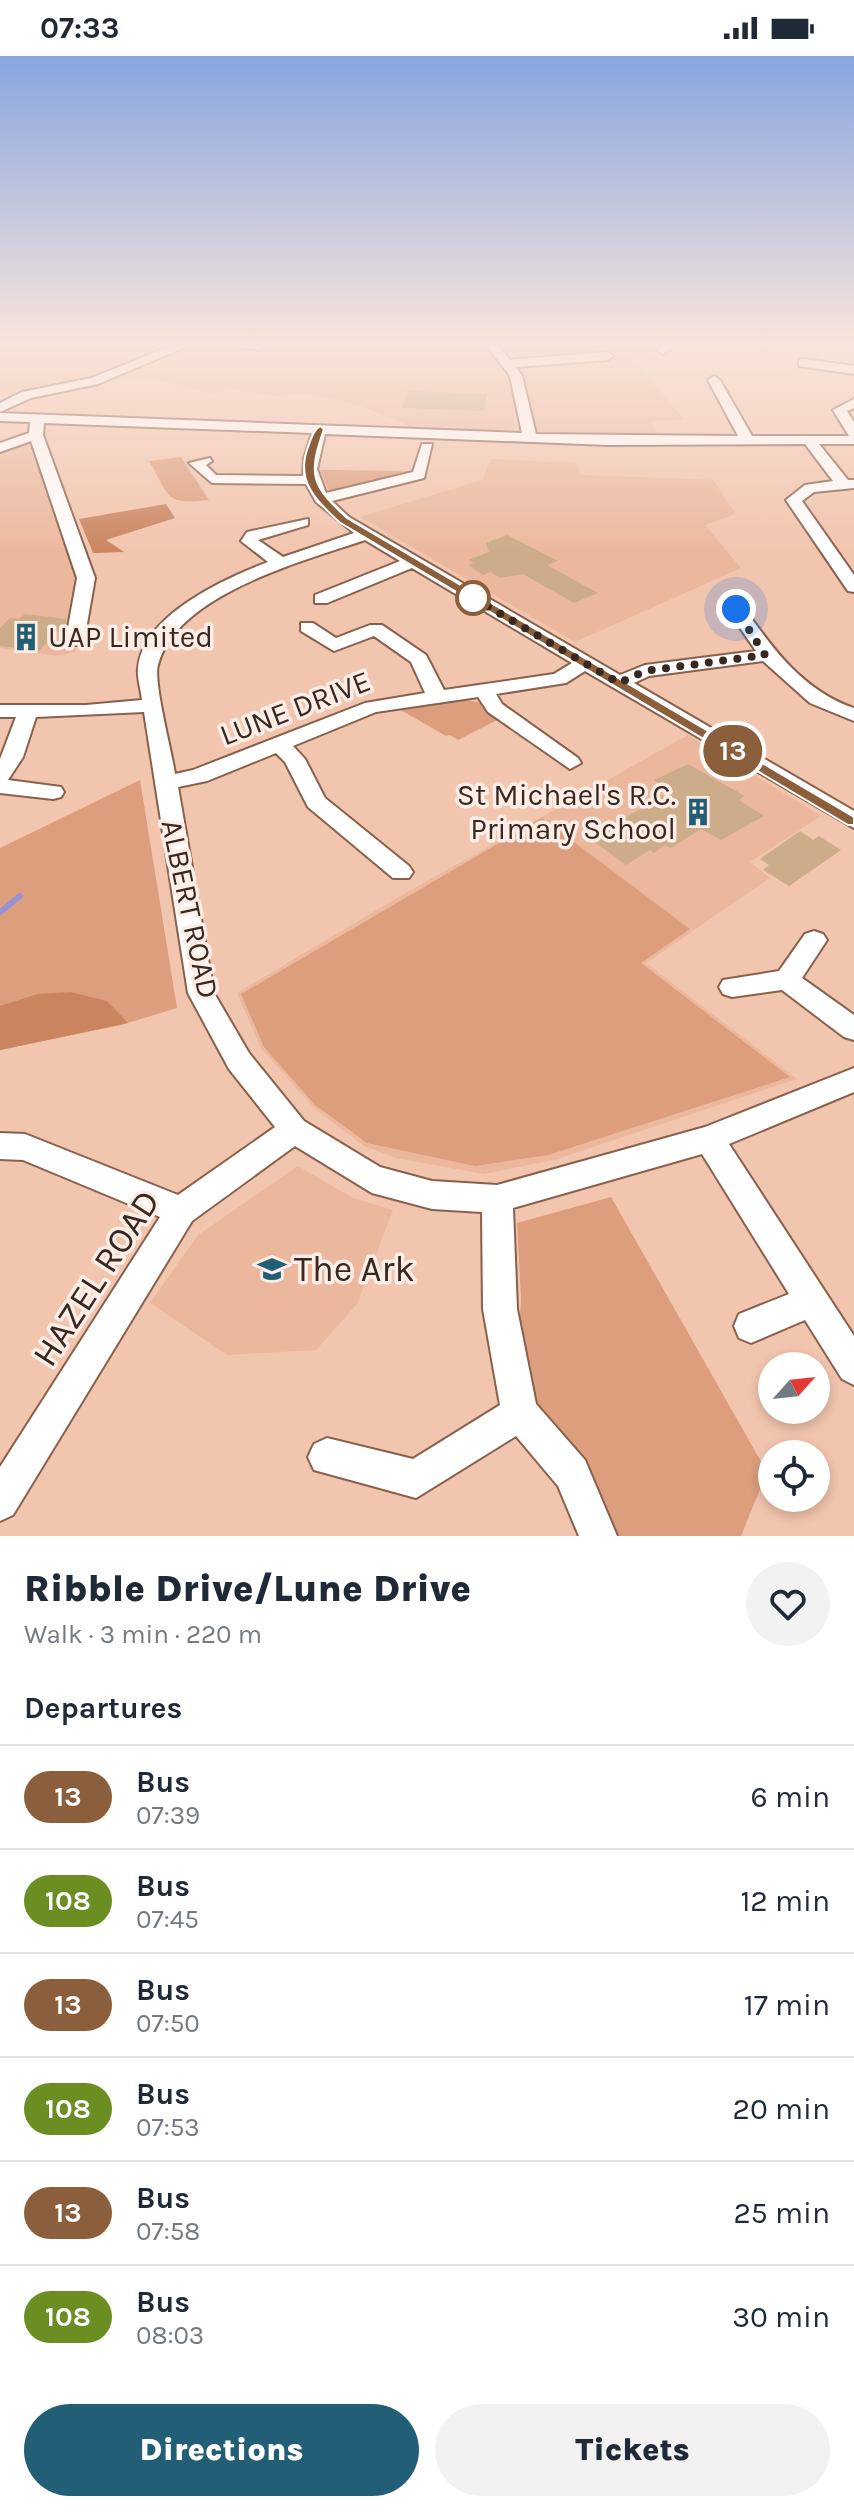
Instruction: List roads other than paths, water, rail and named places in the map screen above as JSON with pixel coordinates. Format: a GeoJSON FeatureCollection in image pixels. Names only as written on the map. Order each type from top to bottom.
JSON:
{"type":"FeatureCollection","features":[{"type":"Feature","properties":{"kind":"street"},"geometry":{"type":"LineString","coordinates":[[13,415],[36,428],[320,429],[530,437],[854,440]]}},
{"type":"Feature","properties":{"kind":"street"},"geometry":{"type":"LineString","coordinates":[[527,415],[530,437]]}},
{"type":"Feature","properties":{"kind":"street"},"geometry":{"type":"LineString","coordinates":[[733,415],[747,440]]}},
{"type":"Feature","properties":{"kind":"street"},"geometry":{"type":"LineString","coordinates":[[843,415],[854,433]]}},
{"type":"Feature","properties":{"kind":"street"},"geometry":{"type":"LineString","coordinates":[[0,448],[36,428]]}},
{"type":"Feature","properties":{"kind":"street"},"geometry":{"type":"LineString","coordinates":[[36,428],[86,578],[88,593],[76,627],[75,641]]}},
{"type":"Feature","properties":{"kind":"street"},"geometry":{"type":"LineString","coordinates":[[320,429],[309,457],[309,480],[321,499],[364,535],[854,821]]}},
{"type":"Feature","properties":{"kind":"street"},"geometry":{"type":"LineString","coordinates":[[808,439],[848,484]]}},
{"type":"Feature","properties":{"kind":"street"},"geometry":{"type":"LineString","coordinates":[[321,499],[419,475],[427,447]]}},
{"type":"Feature","properties":{"kind":"street"},"geometry":{"type":"LineString","coordinates":[[205,461],[196,463],[212,479],[309,480]]}},
{"type":"Feature","properties":{"kind":"street"},"geometry":{"type":"LineString","coordinates":[[848,484],[810,488],[794,500],[854,587]]}},
{"type":"Feature","properties":{"kind":"street"},"geometry":{"type":"LineString","coordinates":[[283,565],[249,541],[253,535],[302,522]]}},
{"type":"Feature","properties":{"kind":"street","name":"ALBERT ROAD"},"geometry":{"type":"LineString","coordinates":[[364,535],[283,565],[193,604],[164,632],[150,654],[147,668],[201,993],[239,1061],[294,1130],[372,1179],[432,1195],[497,1199],[709,1139],[854,1080]]}},
{"type":"Feature","properties":{"kind":"street"},"geometry":{"type":"LineString","coordinates":[[321,599],[355,593],[411,562]]}},
{"type":"Feature","properties":{"kind":"street"},"geometry":{"type":"LineString","coordinates":[[736,609],[765,655],[819,700],[854,715]]}},
{"type":"Feature","properties":{"kind":"street"},"geometry":{"type":"LineString","coordinates":[[307,627],[334,645],[376,629],[419,659],[436,695]]}},
{"type":"Feature","properties":{"kind":"street"},"geometry":{"type":"LineString","coordinates":[[619,683],[645,671],[765,655]]}},
{"type":"Feature","properties":{"kind":"street","name":"LUNE DRIVE"},"geometry":{"type":"LineString","coordinates":[[165,783],[199,776],[372,707],[559,679],[585,663]]}},
{"type":"Feature","properties":{"kind":"street"},"geometry":{"type":"LineString","coordinates":[[482,689],[495,708],[570,763]]}},
{"type":"Feature","properties":{"kind":"street"},"geometry":{"type":"LineString","coordinates":[[0,711],[152,705]]}},
{"type":"Feature","properties":{"kind":"street"},"geometry":{"type":"LineString","coordinates":[[0,776],[12,757],[28,712]]}},
{"type":"Feature","properties":{"kind":"street"},"geometry":{"type":"LineString","coordinates":[[279,744],[294,759],[316,802],[401,872]]}},
{"type":"Feature","properties":{"kind":"street"},"geometry":{"type":"LineString","coordinates":[[0,786],[41,788]]}},
{"type":"Feature","properties":{"kind":"street"},"geometry":{"type":"LineString","coordinates":[[787,980],[814,940]]}},
{"type":"Feature","properties":{"kind":"street"},"geometry":{"type":"LineString","coordinates":[[732,987],[787,980],[854,1029]]}},
{"type":"Feature","properties":{"kind":"street","name":"HAZEL ROAD"},"geometry":{"type":"LineString","coordinates":[[0,1502],[181,1211],[294,1130]]}},
{"type":"Feature","properties":{"kind":"street"},"geometry":{"type":"LineString","coordinates":[[709,1139],[854,1367]]}},
{"type":"Feature","properties":{"kind":"street"},"geometry":{"type":"LineString","coordinates":[[0,1146],[25,1147],[181,1211]]}},
{"type":"Feature","properties":{"kind":"street"},"geometry":{"type":"LineString","coordinates":[[497,1199],[500,1309],[520,1413],[572,1473],[598,1536]]}},
{"type":"Feature","properties":{"kind":"street"},"geometry":{"type":"LineString","coordinates":[[751,1326],[813,1301]]}},
{"type":"Feature","properties":{"kind":"street"},"geometry":{"type":"LineString","coordinates":[[327,1457],[416,1479],[520,1413]]}},
{"type":"Feature","properties":{"kind":"waterway"},"geometry":{"type":"LineString","coordinates":[[0,912],[20,896]]}},
{"type":"Feature","properties":{"kind":"place","name":"UAP Limited"},"geometry":{"type":"Point","coordinates":[26,637]}},
{"type":"Feature","properties":{"kind":"place","name":"St Michael's R.C. Primary School"},"geometry":{"type":"Point","coordinates":[698,812]}},
{"type":"Feature","properties":{"kind":"place","name":"The Ark"},"geometry":{"type":"Point","coordinates":[272,1269]}}]}
